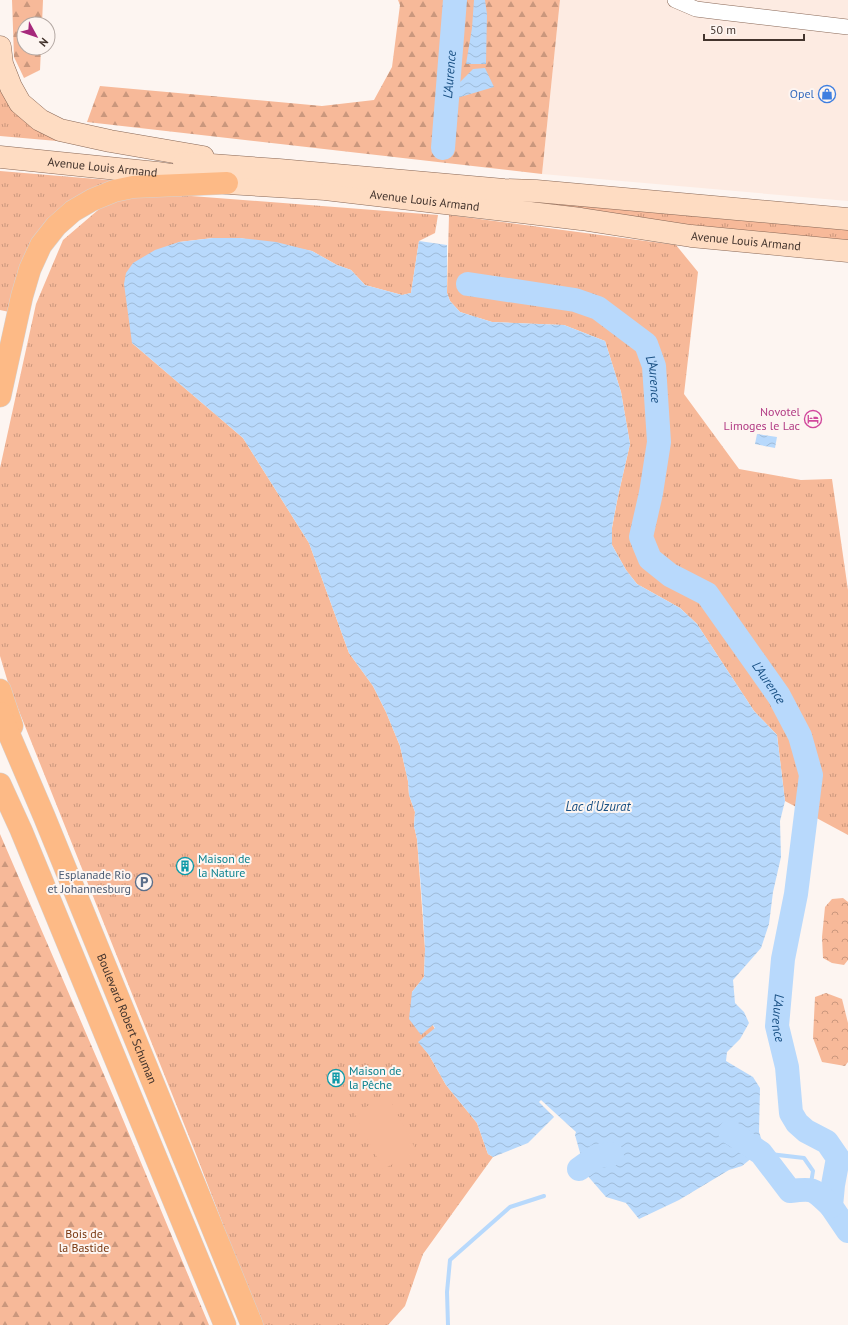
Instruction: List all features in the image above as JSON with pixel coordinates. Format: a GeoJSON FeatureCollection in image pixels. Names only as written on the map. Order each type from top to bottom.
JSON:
{"type":"FeatureCollection","features":[{"type":"Feature","properties":{"kind":"main road"},"geometry":{"type":"LineString","coordinates":[[0,47],[2,64],[11,87],[20,103],[40,120],[60,130],[110,141],[279,170]]}},
{"type":"Feature","properties":{"kind":"main road","name":"Avenue Louis Armand"},"geometry":{"type":"LineString","coordinates":[[0,145],[123,159],[279,170],[496,189],[536,190],[848,219]]}},
{"type":"Feature","properties":{"kind":"main road","name":"Avenue Louis Armand"},"geometry":{"type":"LineString","coordinates":[[0,157],[157,173],[227,183],[325,189],[581,219],[691,236],[848,250]]}},
{"type":"Feature","properties":{"kind":"main road"},"geometry":{"type":"LineString","coordinates":[[0,396],[22,296],[30,269],[41,245],[56,226],[73,211],[92,200],[114,191],[133,187],[227,183]]}},
{"type":"Feature","properties":{"kind":"main road"},"geometry":{"type":"LineString","coordinates":[[0,690],[44,816]]}},
{"type":"Feature","properties":{"kind":"main road","name":"Boulevard Robert Schuman"},"geometry":{"type":"LineString","coordinates":[[0,713],[44,816],[252,1325]]}},
{"type":"Feature","properties":{"kind":"main road"},"geometry":{"type":"LineString","coordinates":[[0,784],[24,837],[225,1325]]}},
{"type":"Feature","properties":{"kind":"street"},"geometry":{"type":"LineString","coordinates":[[675,0],[696,8],[720,12],[848,27]]}},
{"type":"Feature","properties":{"kind":"street"},"geometry":{"type":"LineString","coordinates":[[821,217],[838,210],[848,211]]}},
{"type":"Feature","properties":{"kind":"shaded area"},"geometry":{"type":"Polygon","coordinates":[[[560,0],[848,0],[848,201],[542,174],[560,0]]]}},
{"type":"Feature","properties":{"kind":"green space"},"geometry":{"type":"Polygon","coordinates":[[[12,0],[43,0],[42,16],[16,16],[16,56],[41,56],[40,70],[24,78],[14,57],[12,0]]]}},
{"type":"Feature","properties":{"kind":"green space"},"geometry":{"type":"Polygon","coordinates":[[[398,0],[560,0],[542,174],[87,122],[100,86],[322,106],[374,100],[392,67],[400,5],[398,0]]]}},
{"type":"Feature","properties":{"kind":"green space"},"geometry":{"type":"Polygon","coordinates":[[[0,76],[4,90],[91,144],[0,136],[0,76]]]}},
{"type":"Feature","properties":{"kind":"green space"},"geometry":{"type":"Polygon","coordinates":[[[162,165],[848,224],[848,245],[162,165]]]}},
{"type":"Feature","properties":{"kind":"green space"},"geometry":{"type":"Polygon","coordinates":[[[0,171],[120,181],[68,208],[14,313],[0,310],[0,171]]]}},
{"type":"Feature","properties":{"kind":"green space"},"geometry":{"type":"Polygon","coordinates":[[[152,193],[438,215],[435,233],[419,241],[411,293],[402,295],[365,285],[351,270],[337,265],[312,251],[240,238],[213,238],[179,242],[132,343],[243,438],[309,543],[349,653],[373,686],[400,746],[408,781],[409,795],[415,812],[414,826],[417,839],[425,949],[424,977],[412,992],[435,1029],[419,1042],[429,1055],[446,1085],[477,1123],[488,1154],[493,1157],[423,1254],[405,1306],[388,1325],[263,1325],[260,1321],[194,1149],[9,686],[0,656],[0,468],[36,304],[63,240],[105,204],[152,193]]]}},
{"type":"Feature","properties":{"kind":"green space"},"geometry":{"type":"Polygon","coordinates":[[[449,215],[676,245],[698,272],[684,394],[739,469],[801,480],[832,479],[848,590],[848,835],[785,801],[777,735],[754,711],[697,624],[680,608],[637,584],[626,570],[612,545],[612,528],[630,444],[621,392],[605,341],[564,325],[492,322],[460,312],[450,301],[447,293],[449,215]]]}},
{"type":"Feature","properties":{"kind":"green space","name":"Bois de la Bastide"},"geometry":{"type":"Polygon","coordinates":[[[0,834],[114,1098],[209,1325],[0,1325],[0,834]]]}},
{"type":"Feature","properties":{"kind":"green space"},"geometry":{"type":"Polygon","coordinates":[[[843,898],[848,902],[848,960],[844,965],[832,963],[823,958],[822,937],[825,907],[832,899],[843,898]]]}},
{"type":"Feature","properties":{"kind":"green space"},"geometry":{"type":"Polygon","coordinates":[[[826,993],[842,999],[848,1023],[848,1062],[845,1066],[822,1062],[813,1038],[815,997],[826,993]]]}},
{"type":"Feature","properties":{"kind":"green space"},"geometry":{"type":"Polygon","coordinates":[[[388,1096],[417,1152],[383,1169],[354,1113],[388,1096]]]}},
{"type":"Feature","properties":{"kind":"water"},"geometry":{"type":"Polygon","coordinates":[[[474,0],[485,0],[487,14],[486,64],[466,64],[472,28],[474,0]]]}},
{"type":"Feature","properties":{"kind":"water"},"geometry":{"type":"Polygon","coordinates":[[[485,68],[494,87],[457,98],[460,82],[473,69],[485,68]]]}},
{"type":"Feature","properties":{"kind":"water","name":"Lac d'Uzurat"},"geometry":{"type":"Polygon","coordinates":[[[213,238],[240,238],[276,242],[312,251],[337,265],[351,270],[365,285],[402,295],[411,293],[419,241],[447,245],[447,293],[450,301],[460,312],[492,322],[564,325],[605,341],[621,392],[630,444],[612,527],[612,545],[626,570],[637,584],[680,608],[697,624],[754,711],[777,735],[785,801],[780,821],[781,857],[773,892],[769,924],[761,948],[733,980],[735,1003],[744,1012],[749,1023],[740,1039],[727,1052],[726,1061],[753,1077],[760,1088],[759,1132],[762,1141],[753,1157],[742,1166],[729,1170],[679,1200],[639,1219],[626,1203],[606,1197],[586,1174],[575,1135],[576,1132],[541,1100],[539,1102],[554,1117],[528,1143],[493,1157],[488,1154],[477,1123],[446,1085],[429,1055],[418,1042],[435,1028],[433,1025],[421,1035],[409,1019],[412,992],[424,977],[425,949],[417,839],[414,826],[415,812],[409,795],[408,781],[400,746],[373,686],[349,653],[309,543],[243,438],[132,343],[124,284],[126,273],[133,263],[155,250],[179,242],[213,238]]]}},
{"type":"Feature","properties":{"kind":"water"},"geometry":{"type":"Polygon","coordinates":[[[757,434],[777,437],[775,448],[755,444],[757,434]]]}},
{"type":"Feature","properties":{"kind":"waterway","name":"L'Aurence"},"geometry":{"type":"LineString","coordinates":[[443,148],[455,0]]}},
{"type":"Feature","properties":{"kind":"waterway","name":"L'Aurence"},"geometry":{"type":"LineString","coordinates":[[468,284],[575,300],[598,308],[646,344],[654,366],[659,442],[651,493],[641,537],[650,559],[670,575],[707,594],[779,696],[800,736],[811,775],[796,894],[783,959],[777,1026],[787,1067],[791,1113],[797,1123],[806,1131],[827,1142],[838,1158],[831,1206],[848,1231]]}},
{"type":"Feature","properties":{"kind":"waterway"},"geometry":{"type":"LineString","coordinates":[[730,1132],[761,1153],[790,1191],[813,1191],[821,1196],[831,1206]]}},
{"type":"Feature","properties":{"kind":"waterway"},"geometry":{"type":"LineString","coordinates":[[761,1153],[804,1158],[813,1171],[810,1189]]}},
{"type":"Feature","properties":{"kind":"waterway"},"geometry":{"type":"LineString","coordinates":[[579,1169],[597,1156],[612,1154]]}},
{"type":"Feature","properties":{"kind":"waterway"},"geometry":{"type":"LineString","coordinates":[[448,1325],[447,1292],[450,1260],[510,1207],[544,1196]]}},
{"type":"Feature","properties":{"kind":"place","name":"Opel"},"geometry":{"type":"Point","coordinates":[827,94]}},
{"type":"Feature","properties":{"kind":"place","name":"Novotel Limoges le Lac"},"geometry":{"type":"Point","coordinates":[813,419]}},
{"type":"Feature","properties":{"kind":"place","name":"Maison de la Nature"},"geometry":{"type":"Point","coordinates":[185,866]}},
{"type":"Feature","properties":{"kind":"place","name":"Esplanade Rio et Johannesburg"},"geometry":{"type":"Point","coordinates":[144,882]}},
{"type":"Feature","properties":{"kind":"place","name":"Maison de la Pêche"},"geometry":{"type":"Point","coordinates":[336,1078]}}]}
